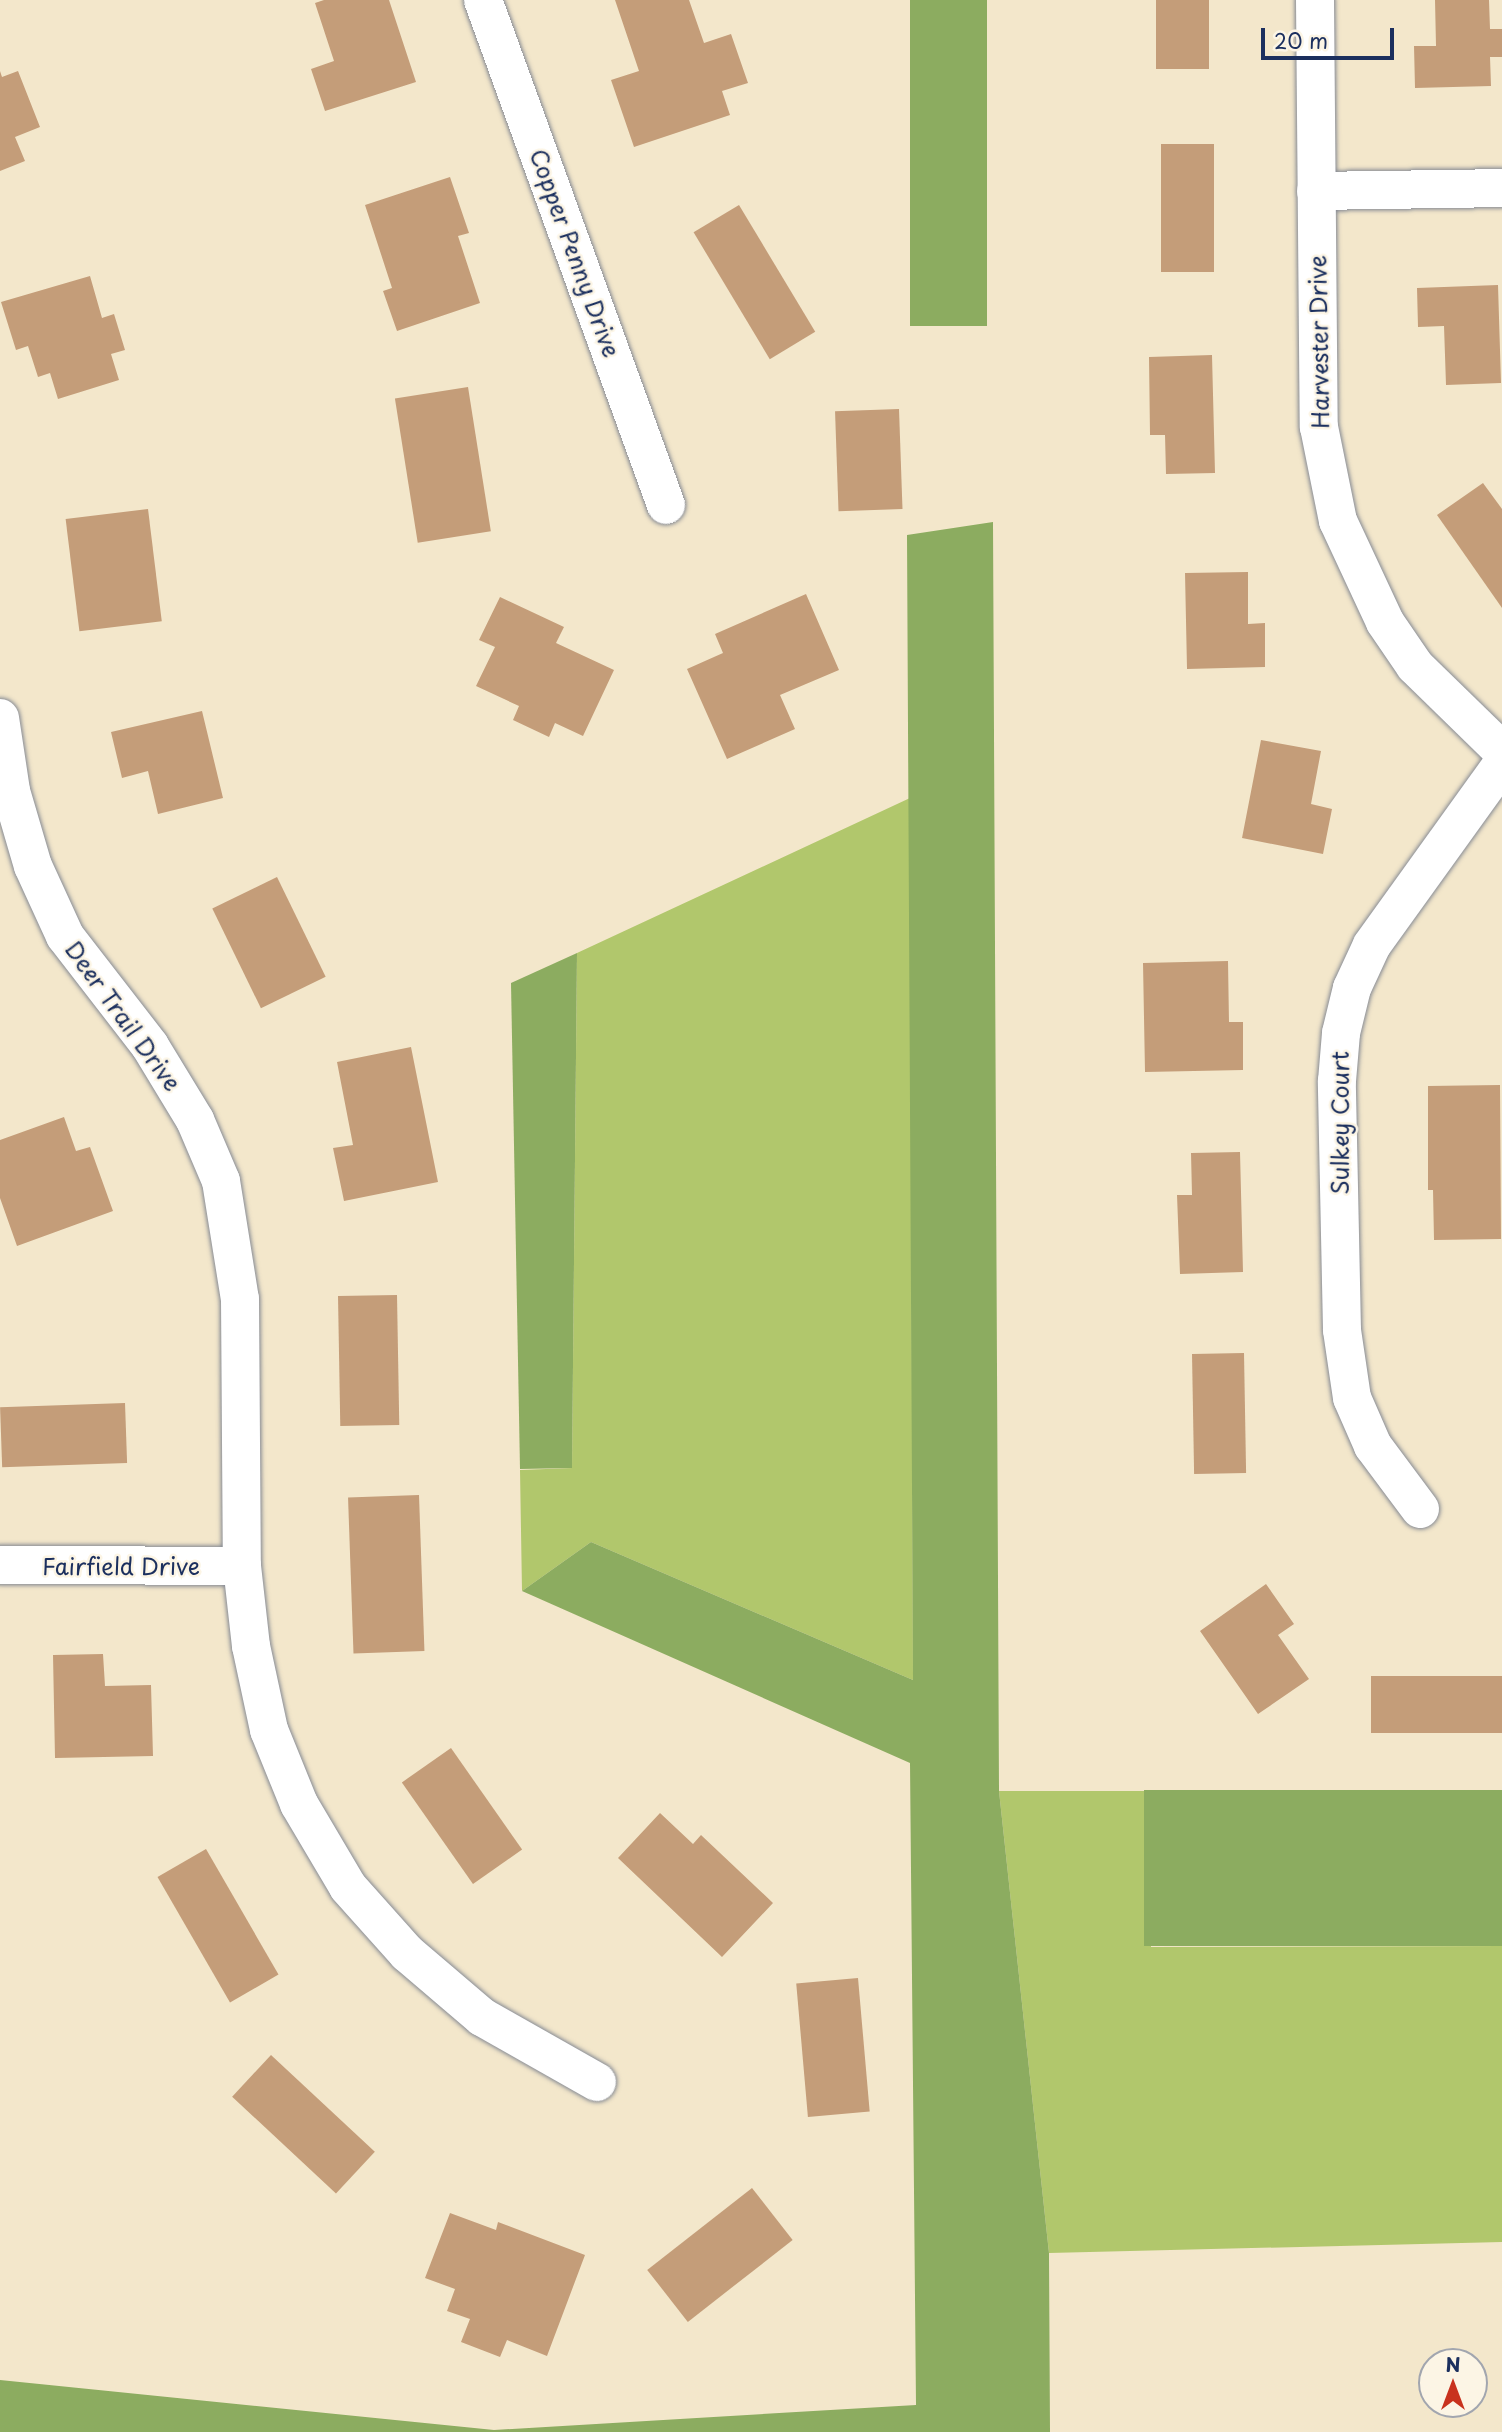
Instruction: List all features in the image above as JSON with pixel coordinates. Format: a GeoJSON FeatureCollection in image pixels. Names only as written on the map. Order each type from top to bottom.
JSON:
{"type":"FeatureCollection","features":[{"type":"Feature","properties":{"kind":"street","name":"Copper Penny Drive"},"geometry":{"type":"LineString","coordinates":[[484,0],[666,505]]}},
{"type":"Feature","properties":{"kind":"street","name":"Harvester Drive"},"geometry":{"type":"LineString","coordinates":[[1315,0],[1319,427],[1338,521],[1385,622],[1415,666],[1502,751]]}},
{"type":"Feature","properties":{"kind":"street"},"geometry":{"type":"LineString","coordinates":[[1316,191],[1502,188]]}},
{"type":"Feature","properties":{"kind":"street","name":"Deer Trail Drive"},"geometry":{"type":"LineString","coordinates":[[0,718],[11,791],[33,866],[65,936],[150,1046],[195,1120],[222,1181],[240,1299],[242,1566],[251,1646],[270,1730],[299,1804],[348,1887],[407,1953],[482,2018],[597,2082]]}},
{"type":"Feature","properties":{"kind":"street","name":"Sulkey Court"},"geometry":{"type":"LineString","coordinates":[[1420,1508],[1373,1446],[1352,1398],[1342,1329],[1341,1033],[1352,988],[1372,945],[1502,764]]}},
{"type":"Feature","properties":{"kind":"street","name":"Fairfield Drive"},"geometry":{"type":"LineString","coordinates":[[0,1565],[242,1566]]}},
{"type":"Feature","properties":{"kind":"green space"},"geometry":{"type":"Polygon","coordinates":[[[910,0],[987,0],[987,326],[910,326],[910,0]]]}},
{"type":"Feature","properties":{"kind":"green space"},"geometry":{"type":"Polygon","coordinates":[[[993,522],[999,1791],[1049,2253],[1050,2432],[0,2432],[0,2380],[494,2430],[916,2405],[910,1763],[522,1591],[591,1542],[913,1680],[907,535],[993,522]]]}},
{"type":"Feature","properties":{"kind":"green space"},"geometry":{"type":"Polygon","coordinates":[[[910,798],[913,1680],[591,1542],[522,1591],[520,1470],[572,1468],[577,953],[910,798]]]}},
{"type":"Feature","properties":{"kind":"green space"},"geometry":{"type":"Polygon","coordinates":[[[577,953],[572,1468],[520,1469],[511,983],[577,953]]]}},
{"type":"Feature","properties":{"kind":"green space"},"geometry":{"type":"Polygon","coordinates":[[[1144,1790],[1502,1790],[1502,1946],[1144,1946],[1144,1790]]]}},
{"type":"Feature","properties":{"kind":"green space"},"geometry":{"type":"Polygon","coordinates":[[[999,1791],[1144,1791],[1151,1947],[1502,1946],[1502,2242],[1049,2253],[999,1791]]]}},
{"type":"Feature","properties":{"kind":"building"},"geometry":{"type":"Polygon","coordinates":[[[324,0],[389,0],[416,82],[325,111],[311,69],[334,61],[315,3],[324,0]]]}},
{"type":"Feature","properties":{"kind":"building"},"geometry":{"type":"Polygon","coordinates":[[[615,0],[689,0],[704,43],[731,34],[748,83],[722,91],[730,115],[634,147],[611,80],[639,71],[615,0]]]}},
{"type":"Feature","properties":{"kind":"building"},"geometry":{"type":"Polygon","coordinates":[[[1156,0],[1209,0],[1209,69],[1156,69],[1156,0]]]}},
{"type":"Feature","properties":{"kind":"building"},"geometry":{"type":"Polygon","coordinates":[[[1435,0],[1489,0],[1490,29],[1502,29],[1502,57],[1490,57],[1491,86],[1415,88],[1414,46],[1436,46],[1435,0]]]}},
{"type":"Feature","properties":{"kind":"building"},"geometry":{"type":"Polygon","coordinates":[[[0,71],[2,77],[18,71],[40,127],[15,137],[25,161],[0,171],[0,71]]]}},
{"type":"Feature","properties":{"kind":"building"},"geometry":{"type":"Polygon","coordinates":[[[1161,144],[1214,144],[1214,272],[1161,272],[1161,144]]]}},
{"type":"Feature","properties":{"kind":"building"},"geometry":{"type":"Polygon","coordinates":[[[450,177],[469,233],[458,236],[480,303],[397,331],[383,291],[392,288],[365,205],[450,177]]]}},
{"type":"Feature","properties":{"kind":"building"},"geometry":{"type":"Polygon","coordinates":[[[739,205],[815,332],[770,359],[694,232],[739,205]]]}},
{"type":"Feature","properties":{"kind":"building"},"geometry":{"type":"Polygon","coordinates":[[[90,276],[102,318],[114,314],[125,350],[111,354],[119,380],[58,399],[50,373],[38,377],[28,346],[16,350],[1,302],[90,276]]]}},
{"type":"Feature","properties":{"kind":"building"},"geometry":{"type":"Polygon","coordinates":[[[1498,285],[1501,383],[1446,385],[1444,326],[1418,327],[1417,288],[1498,285]]]}},
{"type":"Feature","properties":{"kind":"building"},"geometry":{"type":"Polygon","coordinates":[[[1212,355],[1215,473],[1166,474],[1165,435],[1150,435],[1149,357],[1212,355]]]}},
{"type":"Feature","properties":{"kind":"building"},"geometry":{"type":"Polygon","coordinates":[[[468,387],[491,531],[418,543],[395,399],[468,387]]]}},
{"type":"Feature","properties":{"kind":"building"},"geometry":{"type":"Polygon","coordinates":[[[899,409],[902,509],[839,511],[835,411],[899,409]]]}},
{"type":"Feature","properties":{"kind":"building"},"geometry":{"type":"Polygon","coordinates":[[[1483,483],[1502,509],[1502,608],[1437,515],[1483,483]]]}},
{"type":"Feature","properties":{"kind":"building"},"geometry":{"type":"Polygon","coordinates":[[[148,509],[162,621],[79,631],[66,519],[148,509]]]}},
{"type":"Feature","properties":{"kind":"building"},"geometry":{"type":"Polygon","coordinates":[[[1248,572],[1248,624],[1265,623],[1265,667],[1187,669],[1185,573],[1248,572]]]}},
{"type":"Feature","properties":{"kind":"building"},"geometry":{"type":"Polygon","coordinates":[[[806,594],[839,670],[780,695],[795,729],[727,759],[687,669],[723,653],[715,634],[806,594]]]}},
{"type":"Feature","properties":{"kind":"building"},"geometry":{"type":"Polygon","coordinates":[[[500,597],[564,627],[556,643],[614,670],[583,736],[555,723],[549,737],[513,720],[519,706],[476,686],[495,647],[479,640],[500,597]]]}},
{"type":"Feature","properties":{"kind":"building"},"geometry":{"type":"Polygon","coordinates":[[[202,711],[223,798],[158,814],[148,771],[122,778],[111,732],[202,711]]]}},
{"type":"Feature","properties":{"kind":"building"},"geometry":{"type":"Polygon","coordinates":[[[1261,740],[1321,751],[1311,804],[1332,809],[1323,854],[1242,838],[1261,740]]]}},
{"type":"Feature","properties":{"kind":"building"},"geometry":{"type":"Polygon","coordinates":[[[277,877],[326,977],[261,1008],[212,909],[277,877]]]}},
{"type":"Feature","properties":{"kind":"building"},"geometry":{"type":"Polygon","coordinates":[[[1228,961],[1229,1022],[1243,1022],[1243,1070],[1145,1072],[1143,963],[1228,961]]]}},
{"type":"Feature","properties":{"kind":"building"},"geometry":{"type":"Polygon","coordinates":[[[411,1047],[438,1182],[344,1201],[333,1148],[353,1145],[337,1062],[411,1047]]]}},
{"type":"Feature","properties":{"kind":"building"},"geometry":{"type":"Polygon","coordinates":[[[1500,1085],[1501,1239],[1434,1240],[1433,1190],[1428,1190],[1428,1086],[1500,1085]]]}},
{"type":"Feature","properties":{"kind":"building"},"geometry":{"type":"Polygon","coordinates":[[[64,1117],[76,1151],[90,1147],[113,1211],[17,1246],[0,1198],[0,1140],[64,1117]]]}},
{"type":"Feature","properties":{"kind":"building"},"geometry":{"type":"Polygon","coordinates":[[[1240,1152],[1243,1272],[1180,1274],[1177,1195],[1192,1195],[1191,1153],[1240,1152]]]}},
{"type":"Feature","properties":{"kind":"building"},"geometry":{"type":"Polygon","coordinates":[[[397,1295],[399,1425],[340,1426],[338,1296],[397,1295]]]}},
{"type":"Feature","properties":{"kind":"building"},"geometry":{"type":"Polygon","coordinates":[[[1244,1353],[1246,1473],[1194,1474],[1192,1354],[1244,1353]]]}},
{"type":"Feature","properties":{"kind":"building"},"geometry":{"type":"Polygon","coordinates":[[[125,1403],[127,1463],[2,1467],[0,1407],[125,1403]]]}},
{"type":"Feature","properties":{"kind":"building"},"geometry":{"type":"Polygon","coordinates":[[[419,1495],[424,1651],[353,1653],[348,1497],[419,1495]]]}},
{"type":"Feature","properties":{"kind":"building"},"geometry":{"type":"Polygon","coordinates":[[[1266,1584],[1294,1624],[1278,1635],[1309,1679],[1258,1714],[1200,1631],[1266,1584]]]}},
{"type":"Feature","properties":{"kind":"building"},"geometry":{"type":"Polygon","coordinates":[[[103,1654],[105,1686],[151,1685],[153,1756],[55,1758],[53,1655],[103,1654]]]}},
{"type":"Feature","properties":{"kind":"building"},"geometry":{"type":"Polygon","coordinates":[[[1371,1676],[1502,1676],[1502,1733],[1371,1733],[1371,1676]]]}},
{"type":"Feature","properties":{"kind":"building"},"geometry":{"type":"Polygon","coordinates":[[[451,1748],[522,1850],[473,1884],[402,1782],[451,1748]]]}},
{"type":"Feature","properties":{"kind":"building"},"geometry":{"type":"Polygon","coordinates":[[[660,1813],[693,1844],[701,1835],[773,1903],[722,1957],[618,1858],[660,1813]]]}},
{"type":"Feature","properties":{"kind":"building"},"geometry":{"type":"Polygon","coordinates":[[[206,1849],[278,1975],[230,2003],[158,1877],[206,1849]]]}},
{"type":"Feature","properties":{"kind":"building"},"geometry":{"type":"Polygon","coordinates":[[[858,1978],[870,2111],[808,2117],[796,1983],[858,1978]]]}},
{"type":"Feature","properties":{"kind":"building"},"geometry":{"type":"Polygon","coordinates":[[[271,2055],[375,2152],[336,2194],[232,2097],[271,2055]]]}},
{"type":"Feature","properties":{"kind":"building"},"geometry":{"type":"Polygon","coordinates":[[[752,2188],[793,2240],[688,2322],[647,2270],[752,2188]]]}},
{"type":"Feature","properties":{"kind":"building"},"geometry":{"type":"Polygon","coordinates":[[[450,2213],[496,2230],[498,2222],[585,2255],[547,2356],[507,2340],[500,2357],[461,2342],[470,2319],[447,2311],[455,2289],[425,2278],[450,2213]]]}}]}
